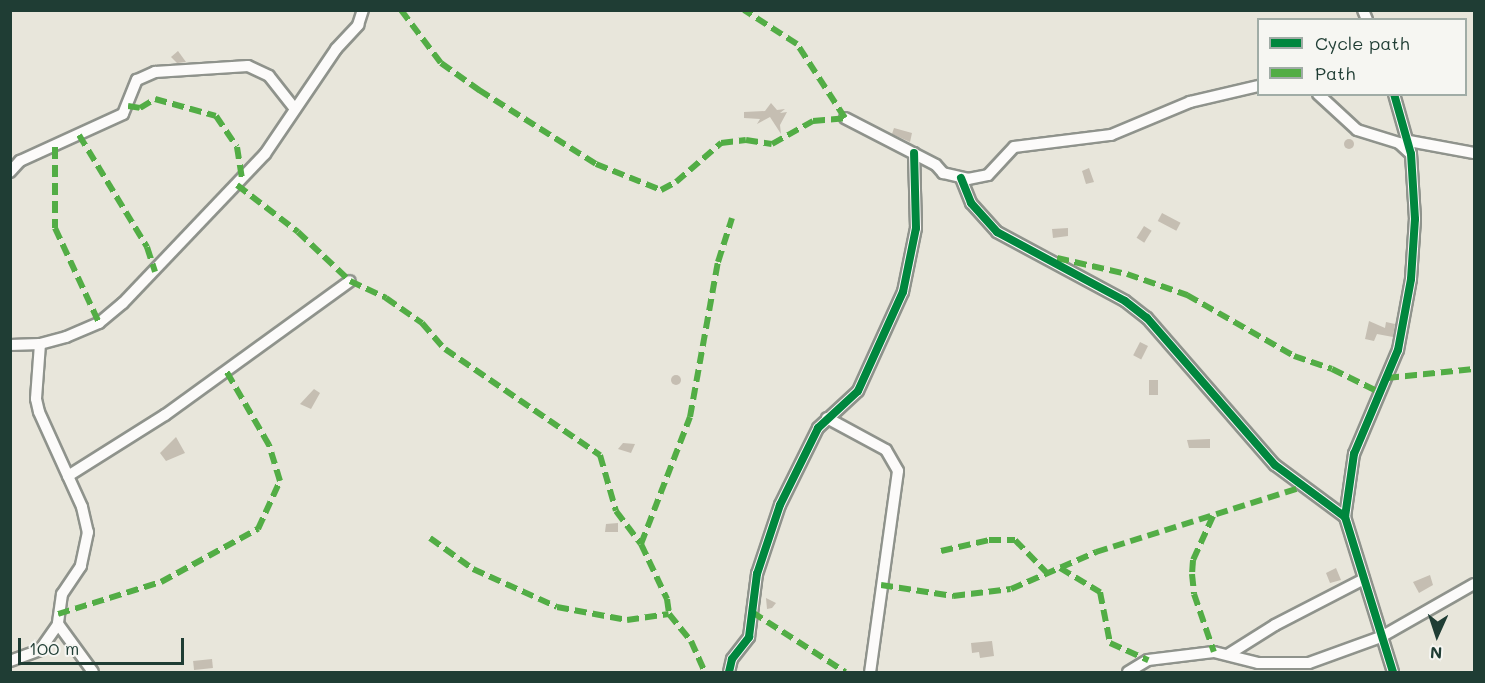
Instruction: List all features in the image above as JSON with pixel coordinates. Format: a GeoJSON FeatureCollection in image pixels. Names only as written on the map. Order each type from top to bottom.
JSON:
{"type":"FeatureCollection","features":[{"type":"Feature","properties":{"kind":"street"},"geometry":{"type":"LineString","coordinates":[[10,345],[40,344],[99,323],[123,303],[265,154],[336,49],[358,24],[363,10]]}},
{"type":"Feature","properties":{"kind":"street"},"geometry":{"type":"LineString","coordinates":[[10,172],[20,161],[123,114],[137,80],[155,72],[248,66],[269,76],[295,110]]}},
{"type":"Feature","properties":{"kind":"street"},"geometry":{"type":"LineString","coordinates":[[845,118],[914,153],[943,173],[961,178],[988,175],[1014,147],[1112,135],[1190,102],[1257,86]]}},
{"type":"Feature","properties":{"kind":"street"},"geometry":{"type":"LineString","coordinates":[[1320,96],[1357,130],[1399,143],[1411,154]]}},
{"type":"Feature","properties":{"kind":"street"},"geometry":{"type":"LineString","coordinates":[[1393,672],[1345,517],[1354,454],[1398,350],[1406,315],[1415,219],[1409,141],[1395,96]]}},
{"type":"Feature","properties":{"kind":"street"},"geometry":{"type":"LineString","coordinates":[[1409,141],[1474,153]]}},
{"type":"Feature","properties":{"kind":"street"},"geometry":{"type":"LineString","coordinates":[[729,672],[751,627],[765,540],[811,437],[827,418],[858,391],[903,292],[916,228],[914,153]]}},
{"type":"Feature","properties":{"kind":"street"},"geometry":{"type":"LineString","coordinates":[[961,178],[971,203],[1004,237],[1055,262],[1147,318],[1275,465],[1345,517]]}},
{"type":"Feature","properties":{"kind":"street"},"geometry":{"type":"LineString","coordinates":[[68,476],[165,415],[350,281]]}},
{"type":"Feature","properties":{"kind":"street"},"geometry":{"type":"LineString","coordinates":[[10,662],[40,650],[58,624],[62,594],[81,566],[88,542],[87,520],[48,437],[36,399],[40,344]]}},
{"type":"Feature","properties":{"kind":"street"},"geometry":{"type":"LineString","coordinates":[[827,418],[886,450],[898,471],[870,672]]}},
{"type":"Feature","properties":{"kind":"street"},"geometry":{"type":"LineString","coordinates":[[1229,654],[1275,625],[1364,579]]}},
{"type":"Feature","properties":{"kind":"street"},"geometry":{"type":"LineString","coordinates":[[1128,672],[1148,660],[1214,652],[1258,663],[1295,666],[1381,637],[1474,584]]}},
{"type":"Feature","properties":{"kind":"street"},"geometry":{"type":"LineString","coordinates":[[58,624],[93,672]]}},
{"type":"Feature","properties":{"kind":"building"},"geometry":{"type":"Polygon","coordinates":[[[178,51],[186,62],[177,63],[171,57],[178,51]]]}},
{"type":"Feature","properties":{"kind":"building"},"geometry":{"type":"Polygon","coordinates":[[[771,103],[777,110],[785,109],[780,113],[787,112],[780,125],[781,134],[770,117],[757,124],[760,119],[744,118],[744,112],[765,111],[771,103]]]}},
{"type":"Feature","properties":{"kind":"building"},"geometry":{"type":"Polygon","coordinates":[[[894,128],[912,133],[910,142],[892,134],[894,128]]]}},
{"type":"Feature","properties":{"kind":"building"},"geometry":{"type":"Polygon","coordinates":[[[1349,139],[1353,140],[1353,148],[1349,149],[1345,148],[1344,144],[1345,140],[1349,139]]]}},
{"type":"Feature","properties":{"kind":"building"},"geometry":{"type":"Polygon","coordinates":[[[1089,168],[1094,182],[1086,184],[1082,171],[1089,168]]]}},
{"type":"Feature","properties":{"kind":"building"},"geometry":{"type":"Polygon","coordinates":[[[1162,213],[1181,223],[1176,231],[1158,221],[1162,213]]]}},
{"type":"Feature","properties":{"kind":"building"},"geometry":{"type":"Polygon","coordinates":[[[1144,226],[1152,231],[1144,243],[1137,238],[1144,226]]]}},
{"type":"Feature","properties":{"kind":"building"},"geometry":{"type":"Polygon","coordinates":[[[1068,228],[1068,236],[1053,238],[1052,229],[1068,228]]]}},
{"type":"Feature","properties":{"kind":"building"},"geometry":{"type":"Polygon","coordinates":[[[1369,321],[1385,328],[1386,322],[1395,324],[1393,337],[1377,334],[1374,341],[1365,339],[1369,321]]]}},
{"type":"Feature","properties":{"kind":"building"},"geometry":{"type":"Polygon","coordinates":[[[1140,342],[1148,346],[1141,359],[1133,355],[1140,342]]]}},
{"type":"Feature","properties":{"kind":"building"},"geometry":{"type":"Polygon","coordinates":[[[676,375],[681,380],[676,385],[671,380],[676,375]]]}},
{"type":"Feature","properties":{"kind":"building"},"geometry":{"type":"Polygon","coordinates":[[[1149,380],[1158,380],[1158,395],[1149,395],[1149,380]]]}},
{"type":"Feature","properties":{"kind":"building"},"geometry":{"type":"Polygon","coordinates":[[[314,389],[320,393],[311,409],[300,404],[314,389]]]}},
{"type":"Feature","properties":{"kind":"building"},"geometry":{"type":"Polygon","coordinates":[[[176,437],[185,453],[166,461],[160,453],[176,437]]]}},
{"type":"Feature","properties":{"kind":"building"},"geometry":{"type":"Polygon","coordinates":[[[1210,439],[1210,448],[1189,448],[1187,440],[1210,439]]]}},
{"type":"Feature","properties":{"kind":"building"},"geometry":{"type":"Polygon","coordinates":[[[623,443],[635,444],[631,453],[618,449],[623,443]]]}},
{"type":"Feature","properties":{"kind":"building"},"geometry":{"type":"Polygon","coordinates":[[[618,523],[618,532],[605,532],[606,524],[618,523]]]}},
{"type":"Feature","properties":{"kind":"building"},"geometry":{"type":"Polygon","coordinates":[[[1336,568],[1341,580],[1330,583],[1326,573],[1336,568]]]}},
{"type":"Feature","properties":{"kind":"building"},"geometry":{"type":"Polygon","coordinates":[[[1430,575],[1433,585],[1419,593],[1413,582],[1430,575]]]}},
{"type":"Feature","properties":{"kind":"building"},"geometry":{"type":"Polygon","coordinates":[[[766,598],[776,603],[772,608],[767,609],[766,598]]]}},
{"type":"Feature","properties":{"kind":"building"},"geometry":{"type":"Polygon","coordinates":[[[992,641],[994,656],[980,658],[979,652],[972,653],[971,643],[992,641]]]}},
{"type":"Feature","properties":{"kind":"building"},"geometry":{"type":"Polygon","coordinates":[[[212,659],[213,668],[194,670],[193,661],[212,659]]]}},
{"type":"Feature","properties":{"kind":"marked path"},"geometry":{"type":"LineString","coordinates":[[401,10],[441,63],[479,90],[596,164],[661,190],[676,182],[721,143],[746,140],[772,144],[813,121],[845,118],[797,44],[744,10]]}},
{"type":"Feature","properties":{"kind":"marked path"},"geometry":{"type":"LineString","coordinates":[[128,106],[140,108],[155,99],[216,116],[237,147],[242,179]]}},
{"type":"Feature","properties":{"kind":"marked path"},"geometry":{"type":"LineString","coordinates":[[79,135],[147,247],[155,272]]}},
{"type":"Feature","properties":{"kind":"marked path"},"geometry":{"type":"LineString","coordinates":[[55,147],[55,228],[99,323]]}},
{"type":"Feature","properties":{"kind":"marked path"},"geometry":{"type":"LineString","coordinates":[[237,185],[298,232],[350,281],[386,298],[422,323],[445,349],[600,455],[616,511],[641,544],[667,599],[669,614],[691,641],[705,672]]}},
{"type":"Feature","properties":{"kind":"marked path"},"geometry":{"type":"LineString","coordinates":[[641,544],[690,417],[718,262],[732,218]]}},
{"type":"Feature","properties":{"kind":"marked path"},"geometry":{"type":"LineString","coordinates":[[1057,258],[1127,274],[1187,295],[1294,356],[1332,369],[1381,393]]}},
{"type":"Feature","properties":{"kind":"marked path"},"geometry":{"type":"LineString","coordinates":[[58,614],[161,582],[258,529],[280,481],[269,445],[225,369]]}},
{"type":"Feature","properties":{"kind":"marked path"},"geometry":{"type":"LineString","coordinates":[[1387,378],[1474,369]]}},
{"type":"Feature","properties":{"kind":"marked path"},"geometry":{"type":"LineString","coordinates":[[881,585],[953,596],[1011,589],[1096,552],[1302,487]]}},
{"type":"Feature","properties":{"kind":"marked path"},"geometry":{"type":"LineString","coordinates":[[1213,516],[1193,560],[1192,574],[1194,594],[1214,652]]}},
{"type":"Feature","properties":{"kind":"marked path"},"geometry":{"type":"LineString","coordinates":[[430,538],[473,569],[557,607],[627,620],[669,614]]}},
{"type":"Feature","properties":{"kind":"marked path"},"geometry":{"type":"LineString","coordinates":[[941,551],[989,540],[1015,540],[1047,573]]}},
{"type":"Feature","properties":{"kind":"marked path"},"geometry":{"type":"LineString","coordinates":[[1060,568],[1100,592],[1110,643],[1148,660]]}},
{"type":"Feature","properties":{"kind":"marked path"},"geometry":{"type":"LineString","coordinates":[[752,612],[845,672]]}},
{"type":"Feature","properties":{"kind":"cycle path"},"geometry":{"type":"LineString","coordinates":[[1393,672],[1345,517],[1354,454],[1398,350],[1411,279],[1415,219],[1411,154],[1395,96]]}},
{"type":"Feature","properties":{"kind":"cycle path"},"geometry":{"type":"LineString","coordinates":[[729,672],[732,659],[749,637],[757,574],[780,505],[818,428],[858,391],[903,292],[916,228],[914,153]]}},
{"type":"Feature","properties":{"kind":"cycle path"},"geometry":{"type":"LineString","coordinates":[[961,178],[971,203],[997,232],[1125,301],[1147,318],[1275,465],[1345,517]]}}]}
